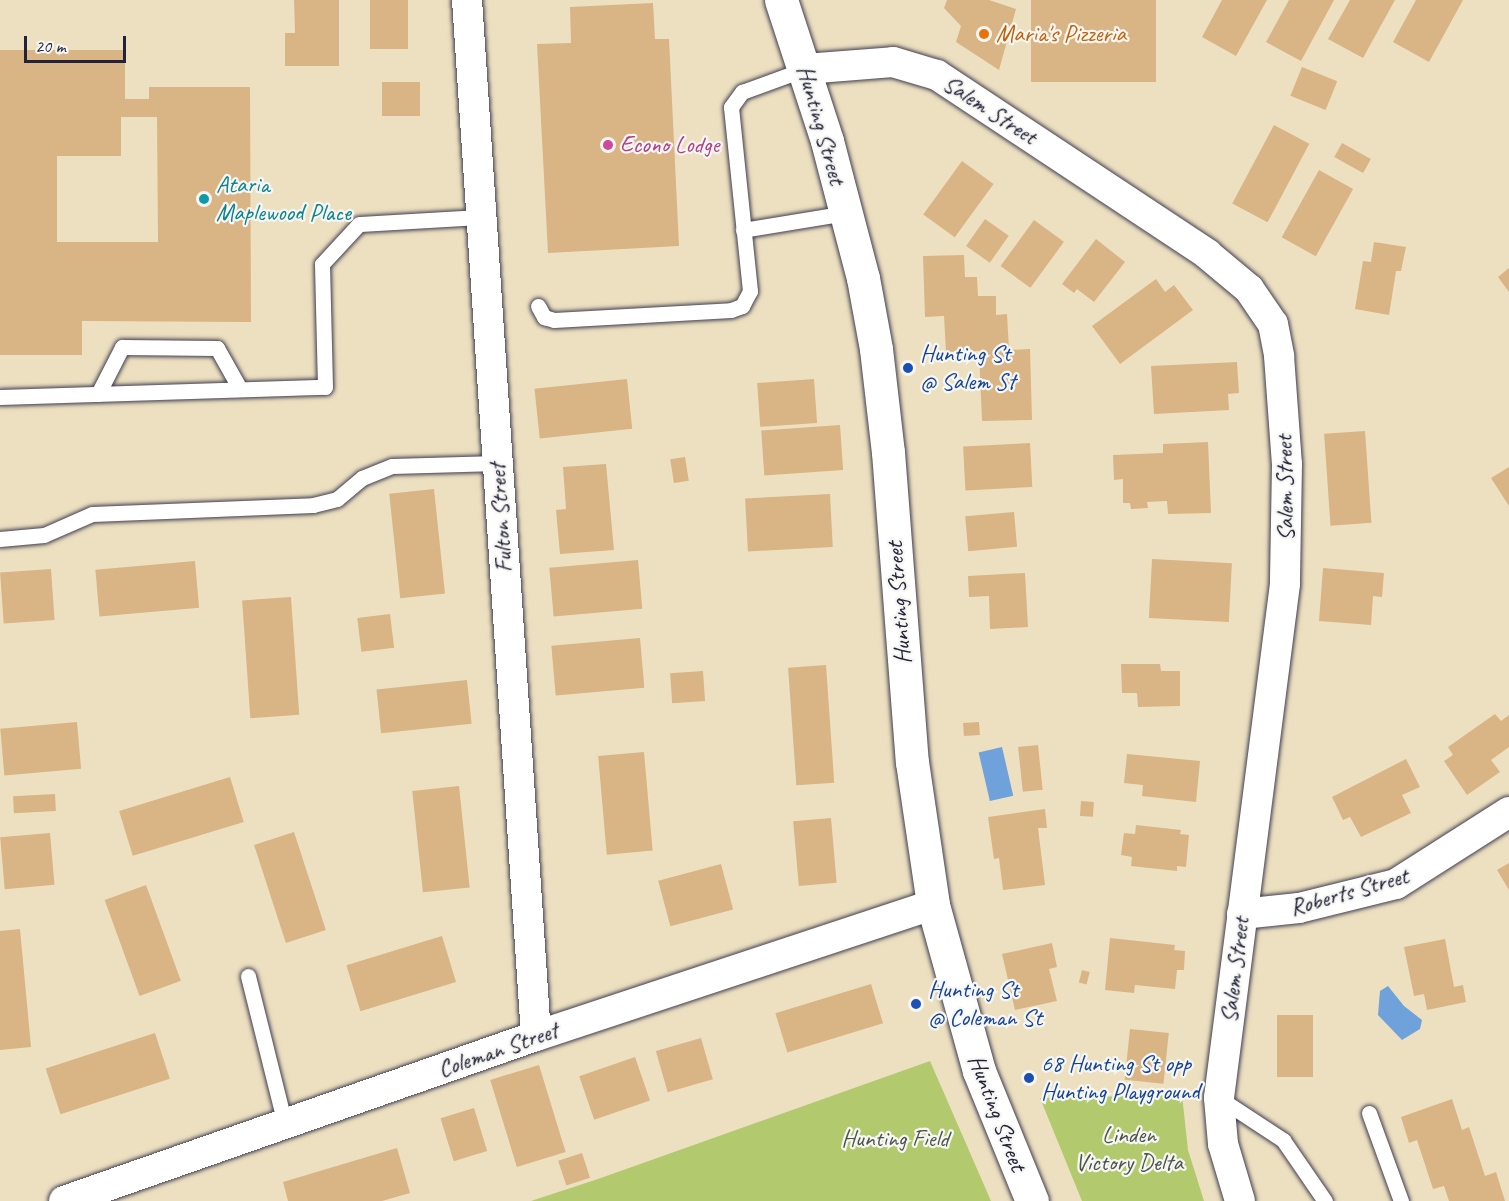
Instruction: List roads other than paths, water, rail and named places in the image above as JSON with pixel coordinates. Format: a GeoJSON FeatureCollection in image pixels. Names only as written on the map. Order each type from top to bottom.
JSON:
{"type":"FeatureCollection","features":[{"type":"Feature","properties":{"kind":"main road","name":"Hunting Street"},"geometry":{"type":"LineString","coordinates":[[781,0],[805,69],[846,213],[867,301],[882,398],[912,762],[933,905],[980,1071],[1032,1201]]}},
{"type":"Feature","properties":{"kind":"street","name":"Fulton Street"},"geometry":{"type":"LineString","coordinates":[[467,0],[536,1036]]}},
{"type":"Feature","properties":{"kind":"street","name":"Salem Street"},"geometry":{"type":"LineString","coordinates":[[805,69],[893,62],[937,75],[1207,254],[1249,289],[1268,312],[1279,356],[1287,464],[1287,549],[1219,1098],[1223,1144],[1240,1201]]}},
{"type":"Feature","properties":{"kind":"street","name":"Roberts Street"},"geometry":{"type":"LineString","coordinates":[[1242,914],[1299,908],[1396,884],[1509,812]]}},
{"type":"Feature","properties":{"kind":"street","name":"Coleman Street"},"geometry":{"type":"LineString","coordinates":[[64,1201],[536,1036],[933,905]]}},
{"type":"Feature","properties":{"kind":"lane"},"geometry":{"type":"LineString","coordinates":[[538,306],[544,318],[554,320],[735,309],[746,303],[750,291],[731,107],[742,92],[805,69]]}},
{"type":"Feature","properties":{"kind":"lane"},"geometry":{"type":"LineString","coordinates":[[743,230],[846,213]]}},
{"type":"Feature","properties":{"kind":"lane"},"geometry":{"type":"LineString","coordinates":[[0,397],[325,387],[322,264],[359,224],[481,217]]}},
{"type":"Feature","properties":{"kind":"lane"},"geometry":{"type":"LineString","coordinates":[[98,394],[122,347],[217,348],[240,389]]}},
{"type":"Feature","properties":{"kind":"lane"},"geometry":{"type":"LineString","coordinates":[[0,539],[44,535],[92,514],[313,505],[337,499],[362,478],[392,466],[498,463]]}},
{"type":"Feature","properties":{"kind":"lane"},"geometry":{"type":"LineString","coordinates":[[248,976],[285,1124]]}},
{"type":"Feature","properties":{"kind":"lane"},"geometry":{"type":"LineString","coordinates":[[1219,1098],[1283,1140],[1325,1201]]}},
{"type":"Feature","properties":{"kind":"lane"},"geometry":{"type":"LineString","coordinates":[[1369,1113],[1401,1201]]}},
{"type":"Feature","properties":{"kind":"water"},"geometry":{"type":"Polygon","coordinates":[[[1002,747],[1013,796],[990,801],[979,752],[1002,747]]]}},
{"type":"Feature","properties":{"kind":"water"},"geometry":{"type":"Polygon","coordinates":[[[1388,986],[1404,1006],[1422,1020],[1420,1029],[1402,1040],[1378,1015],[1380,991],[1388,986]]]}},
{"type":"Feature","properties":{"kind":"place","name":"Maria's Pizzeria"},"geometry":{"type":"Point","coordinates":[984,34]}},
{"type":"Feature","properties":{"kind":"place","name":"Econo Lodge"},"geometry":{"type":"Point","coordinates":[608,145]}},
{"type":"Feature","properties":{"kind":"place","name":"Ataria Maplewood Place"},"geometry":{"type":"Point","coordinates":[204,199]}},
{"type":"Feature","properties":{"kind":"place","name":"Hunting St @ Salem St"},"geometry":{"type":"Point","coordinates":[908,368]}},
{"type":"Feature","properties":{"kind":"place","name":"Hunting St @ Coleman St"},"geometry":{"type":"Point","coordinates":[916,1004]}},
{"type":"Feature","properties":{"kind":"place","name":"68 Hunting St opp Hunting Playground"},"geometry":{"type":"Point","coordinates":[1029,1078]}},
{"type":"Feature","properties":{"kind":"park label","name":"Hunting Field"},"geometry":{"type":"Point","coordinates":[895,1139]}},
{"type":"Feature","properties":{"kind":"park label","name":"Linden Victory Delta"},"geometry":{"type":"Point","coordinates":[1129,1149]}}]}
